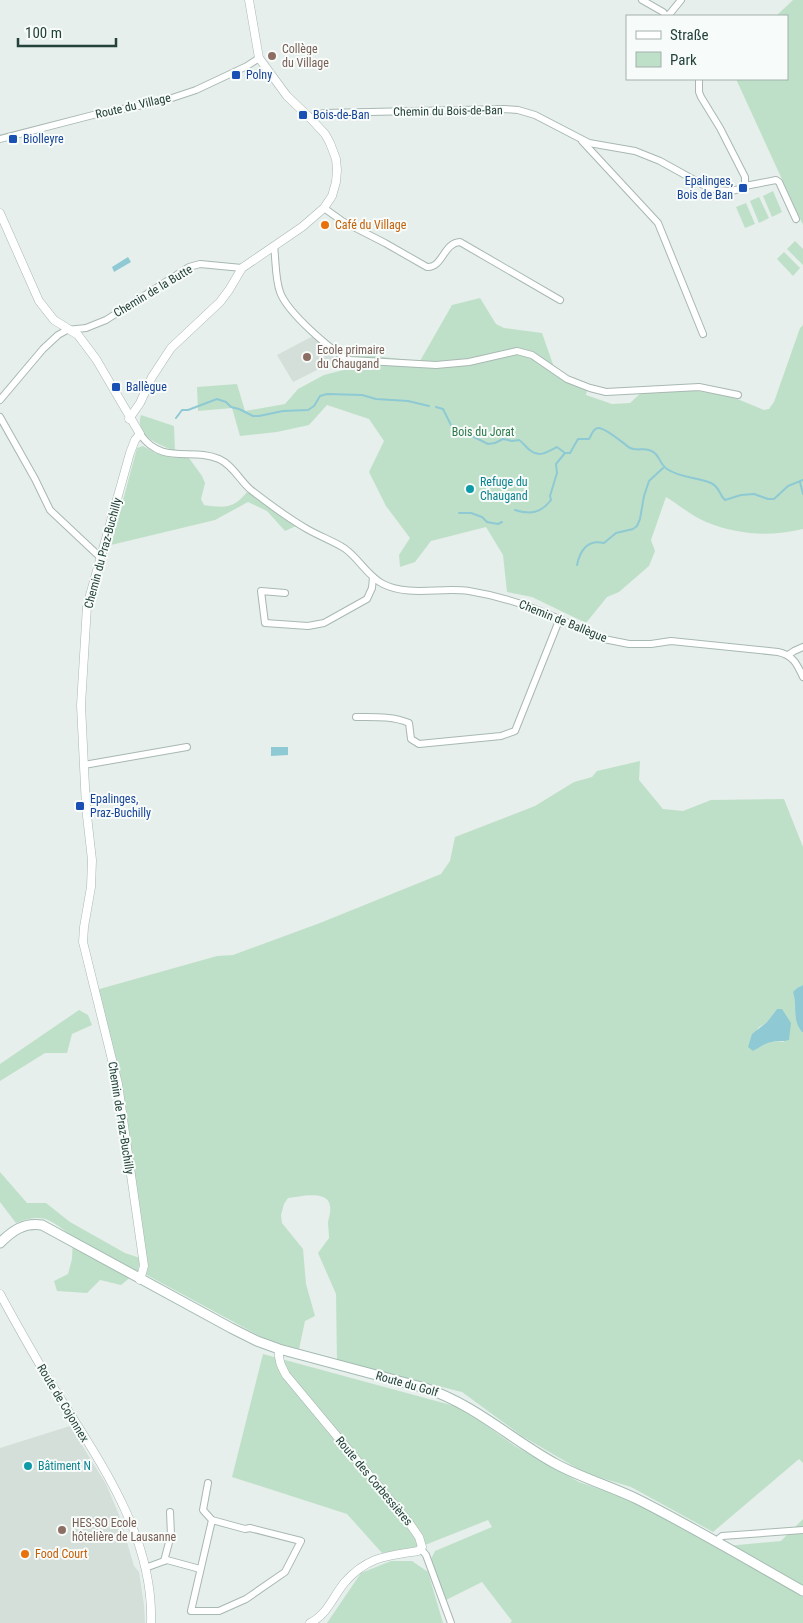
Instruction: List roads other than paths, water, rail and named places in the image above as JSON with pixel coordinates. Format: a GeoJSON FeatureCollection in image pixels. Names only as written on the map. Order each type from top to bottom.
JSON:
{"type":"FeatureCollection","features":[{"type":"Feature","properties":{"kind":"main road","name":"Route du Golf"},"geometry":{"type":"LineString","coordinates":[[0,1243],[19,1228],[30,1224],[42,1225],[242,1334],[279,1349],[425,1388],[449,1397],[473,1410],[555,1464],[634,1498],[803,1591]]}},
{"type":"Feature","properties":{"kind":"street"},"geometry":{"type":"LineString","coordinates":[[129,419],[165,356],[177,342],[220,302],[242,268],[308,223],[324,208],[332,196],[336,182],[336,159],[330,143],[311,118],[287,96],[259,58],[249,0]]}},
{"type":"Feature","properties":{"kind":"street"},"geometry":{"type":"LineString","coordinates":[[642,0],[666,15]]}},
{"type":"Feature","properties":{"kind":"street"},"geometry":{"type":"LineString","coordinates":[[668,15],[681,0]]}},
{"type":"Feature","properties":{"kind":"street","name":"Route du Village"},"geometry":{"type":"LineString","coordinates":[[0,139],[97,114],[163,101],[196,90],[259,58]]}},
{"type":"Feature","properties":{"kind":"street"},"geometry":{"type":"LineString","coordinates":[[699,80],[700,97],[720,128],[741,169],[746,180],[745,186]]}},
{"type":"Feature","properties":{"kind":"street","name":"Chemin du Bois-de-Ban"},"geometry":{"type":"LineString","coordinates":[[311,118],[325,113],[518,110],[535,115],[598,145],[635,151],[660,161],[707,187],[717,190],[736,190],[772,179],[778,180],[796,220]]}},
{"type":"Feature","properties":{"kind":"street","name":"Chemin du Bois-de-Ban"},"geometry":{"type":"LineString","coordinates":[[580,138],[658,223],[703,334]]}},
{"type":"Feature","properties":{"kind":"street"},"geometry":{"type":"LineString","coordinates":[[324,208],[342,221],[385,242],[427,267],[432,267],[436,264],[454,242],[460,242],[560,300]]}},
{"type":"Feature","properties":{"kind":"street","name":"Chemin de Ballègue"},"geometry":{"type":"LineString","coordinates":[[0,213],[39,301],[54,320],[67,330],[78,335],[96,359],[129,419],[150,446],[166,452],[209,456],[220,459],[228,464],[245,485],[258,496],[306,528],[344,548],[373,577],[385,585],[399,590],[466,591],[490,595],[532,606],[614,642],[651,644],[671,641],[730,646],[788,655]]}},
{"type":"Feature","properties":{"kind":"street"},"geometry":{"type":"LineString","coordinates":[[274,246],[278,286],[286,303],[308,328],[339,355],[350,360],[436,365],[469,362],[518,351],[532,355],[567,378],[590,388],[606,392],[699,388],[738,395]]}},
{"type":"Feature","properties":{"kind":"street","name":"Chemin de la Butte"},"geometry":{"type":"LineString","coordinates":[[67,330],[86,328],[106,320],[189,267],[200,264],[242,268]]}},
{"type":"Feature","properties":{"kind":"street"},"geometry":{"type":"LineString","coordinates":[[0,400],[43,349],[67,330]]}},
{"type":"Feature","properties":{"kind":"street"},"geometry":{"type":"LineString","coordinates":[[0,417],[52,513],[100,557]]}},
{"type":"Feature","properties":{"kind":"street","name":"Chemin du Praz-Buchilly"},"geometry":{"type":"LineString","coordinates":[[90,898],[92,860],[81,705],[87,614],[100,557],[132,446],[140,434]]}},
{"type":"Feature","properties":{"kind":"street"},"geometry":{"type":"LineString","coordinates":[[285,593],[261,591],[265,623],[308,626],[324,623],[362,602],[371,592],[373,577]]}},
{"type":"Feature","properties":{"kind":"street"},"geometry":{"type":"LineString","coordinates":[[356,717],[374,716],[402,720],[409,723],[411,739],[419,744],[501,736],[515,731],[560,618]]}},
{"type":"Feature","properties":{"kind":"street"},"geometry":{"type":"LineString","coordinates":[[803,647],[794,650],[788,655],[797,663],[803,677]]}},
{"type":"Feature","properties":{"kind":"street"},"geometry":{"type":"LineString","coordinates":[[84,765],[187,747]]}},
{"type":"Feature","properties":{"kind":"street","name":"Chemin de Praz-Buchilly"},"geometry":{"type":"LineString","coordinates":[[90,898],[84,926],[85,952],[118,1084],[144,1266],[140,1280]]}},
{"type":"Feature","properties":{"kind":"street","name":"Route de Cojonnex"},"geometry":{"type":"LineString","coordinates":[[0,1294],[41,1367],[115,1489],[130,1520],[145,1568],[151,1623]]}},
{"type":"Feature","properties":{"kind":"street","name":"Route des Corbessières"},"geometry":{"type":"LineString","coordinates":[[279,1349],[281,1367],[286,1375],[410,1524],[421,1542],[421,1549],[426,1555],[451,1623]]}},
{"type":"Feature","properties":{"kind":"street"},"geometry":{"type":"LineString","coordinates":[[208,1483],[203,1510],[212,1520],[301,1542],[285,1572],[246,1599],[219,1611],[190,1611],[212,1520]]}},
{"type":"Feature","properties":{"kind":"street"},"geometry":{"type":"LineString","coordinates":[[164,1561],[171,1535],[170,1512]]}},
{"type":"Feature","properties":{"kind":"street"},"geometry":{"type":"LineString","coordinates":[[715,1542],[722,1536],[803,1530]]}},
{"type":"Feature","properties":{"kind":"street"},"geometry":{"type":"LineString","coordinates":[[310,1623],[323,1615],[345,1582],[367,1564],[385,1556],[421,1549]]}},
{"type":"Feature","properties":{"kind":"street"},"geometry":{"type":"LineString","coordinates":[[145,1568],[167,1560],[200,1569]]}},
{"type":"Feature","properties":{"kind":"water"},"geometry":{"type":"Polygon","coordinates":[[[128,257],[131,262],[114,272],[112,267],[128,257]]]}},
{"type":"Feature","properties":{"kind":"water"},"geometry":{"type":"Polygon","coordinates":[[[271,747],[288,747],[288,755],[271,756],[271,747]]]}},
{"type":"Feature","properties":{"kind":"water"},"geometry":{"type":"Polygon","coordinates":[[[803,985],[802,1032],[797,1022],[793,992],[803,985]]]}},
{"type":"Feature","properties":{"kind":"water"},"geometry":{"type":"Polygon","coordinates":[[[777,1009],[782,1009],[791,1023],[789,1040],[764,1044],[753,1051],[748,1047],[752,1034],[767,1022],[777,1009]]]}},
{"type":"Feature","properties":{"kind":"waterway"},"geometry":{"type":"LineString","coordinates":[[176,418],[182,410],[188,410],[217,399],[253,416],[283,411],[308,410],[314,406],[320,396],[327,394],[362,395],[376,399],[408,401],[429,406]]}},
{"type":"Feature","properties":{"kind":"waterway"},"geometry":{"type":"LineString","coordinates":[[436,407],[443,409],[454,431],[468,434],[488,444],[503,439],[519,440],[529,450],[538,454],[557,447],[565,453],[570,453],[578,439],[589,439],[594,430],[601,428],[630,448],[653,451],[664,467],[672,472],[714,485],[725,500],[741,495],[754,494],[774,499],[788,486],[803,480]]}},
{"type":"Feature","properties":{"kind":"waterway"},"geometry":{"type":"LineString","coordinates":[[515,510],[535,512],[543,508],[551,500],[550,496],[557,473],[556,464],[565,453]]}},
{"type":"Feature","properties":{"kind":"waterway"},"geometry":{"type":"LineString","coordinates":[[577,565],[585,547],[593,543],[604,543],[616,533],[633,529],[637,526],[649,481],[663,468]]}},
{"type":"Feature","properties":{"kind":"waterway"},"geometry":{"type":"LineString","coordinates":[[800,482],[803,494]]}},
{"type":"Feature","properties":{"kind":"waterway"},"geometry":{"type":"LineString","coordinates":[[459,513],[471,513],[482,517],[487,522],[498,524],[502,522]]}},
{"type":"Feature","properties":{"kind":"place","name":"Collège du Village"},"geometry":{"type":"Point","coordinates":[272,56]}},
{"type":"Feature","properties":{"kind":"place","name":"Polny"},"geometry":{"type":"Point","coordinates":[236,75]}},
{"type":"Feature","properties":{"kind":"place","name":"Bois-de-Ban"},"geometry":{"type":"Point","coordinates":[303,115]}},
{"type":"Feature","properties":{"kind":"place","name":"Biolleyre"},"geometry":{"type":"Point","coordinates":[13,139]}},
{"type":"Feature","properties":{"kind":"place","name":"Epalinges, Bois de Ban"},"geometry":{"type":"Point","coordinates":[743,188]}},
{"type":"Feature","properties":{"kind":"place","name":"Café du Village"},"geometry":{"type":"Point","coordinates":[325,225]}},
{"type":"Feature","properties":{"kind":"place","name":"Ecole primaire du Chaugand"},"geometry":{"type":"Point","coordinates":[307,357]}},
{"type":"Feature","properties":{"kind":"place","name":"Ballègue"},"geometry":{"type":"Point","coordinates":[116,387]}},
{"type":"Feature","properties":{"kind":"place","name":"Refuge du Chaugand"},"geometry":{"type":"Point","coordinates":[470,489]}},
{"type":"Feature","properties":{"kind":"place","name":"Epalinges, Praz-Buchilly"},"geometry":{"type":"Point","coordinates":[80,806]}},
{"type":"Feature","properties":{"kind":"place","name":"Bâtiment N"},"geometry":{"type":"Point","coordinates":[28,1466]}},
{"type":"Feature","properties":{"kind":"place","name":"HES-SO Ecole hôtelière de Lausanne"},"geometry":{"type":"Point","coordinates":[62,1530]}},
{"type":"Feature","properties":{"kind":"place","name":"Food Court"},"geometry":{"type":"Point","coordinates":[25,1554]}},
{"type":"Feature","properties":{"kind":"park label","name":"Bois du Jorat"},"geometry":{"type":"Point","coordinates":[483,432]}}]}
